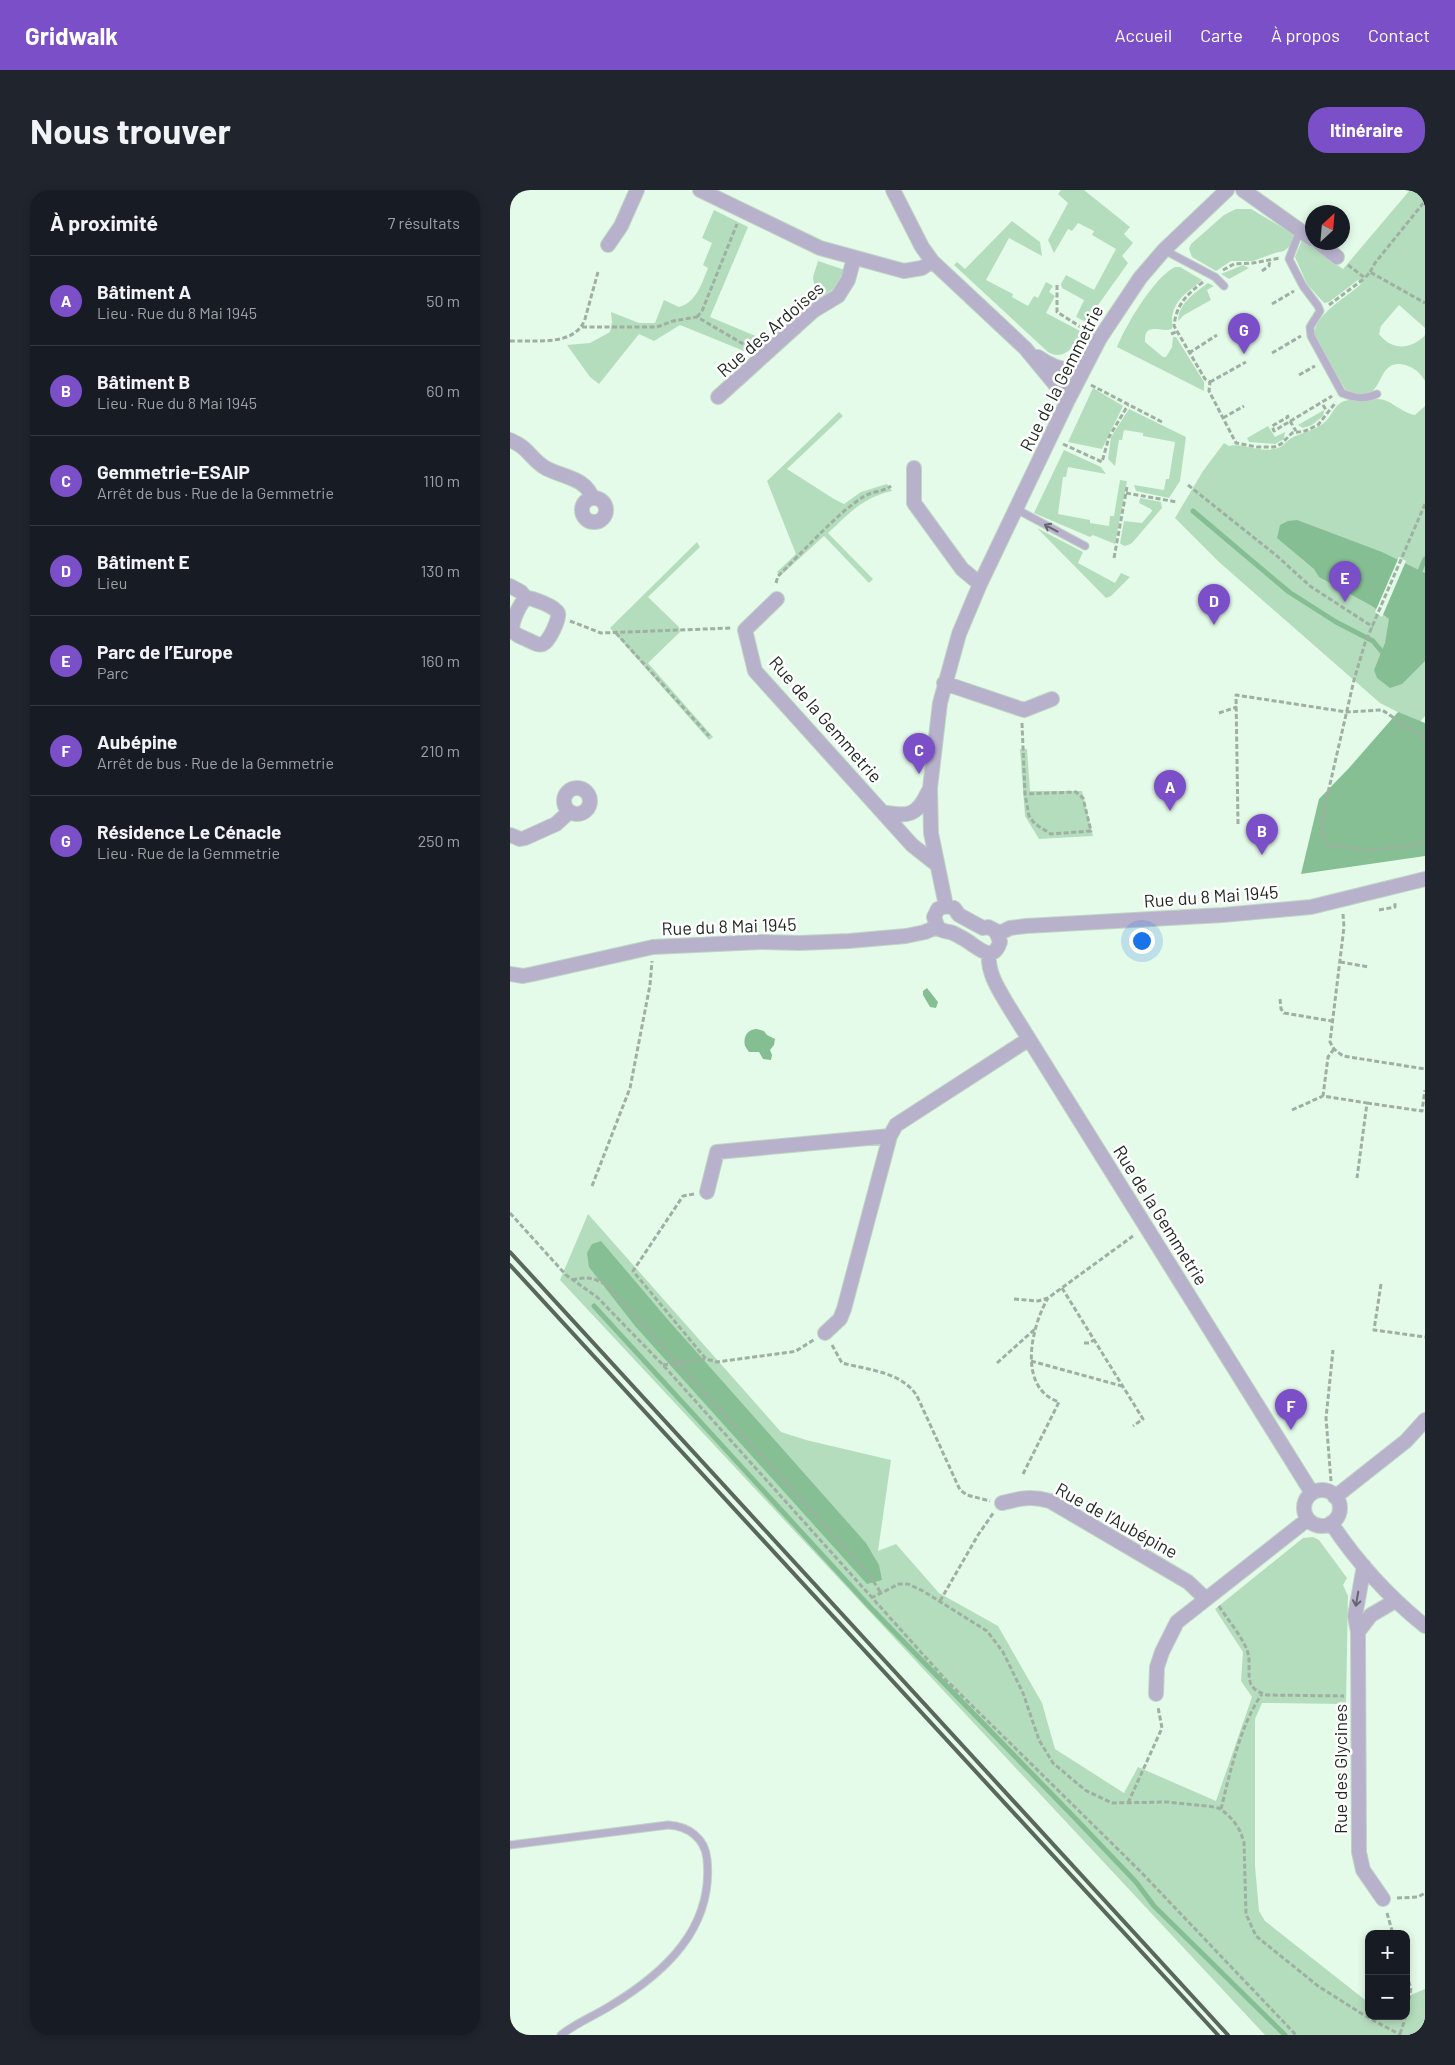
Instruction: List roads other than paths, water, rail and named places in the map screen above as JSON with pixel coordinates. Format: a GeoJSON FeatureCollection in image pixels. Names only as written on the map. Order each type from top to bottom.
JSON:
{"type":"FeatureCollection","features":[{"type":"Feature","properties":{"kind":"street"},"geometry":{"type":"LineString","coordinates":[[608,245],[620,226],[637,190]]}},
{"type":"Feature","properties":{"kind":"street"},"geometry":{"type":"LineString","coordinates":[[700,190],[811,244],[854,258],[910,271],[922,268],[932,261]]}},
{"type":"Feature","properties":{"kind":"street"},"geometry":{"type":"LineString","coordinates":[[893,190],[922,247],[932,261],[1025,348],[1068,400]]}},
{"type":"Feature","properties":{"kind":"street","name":"Rue de la Gemmetrie"},"geometry":{"type":"LineString","coordinates":[[946,906],[931,834],[930,788],[937,720],[944,684],[959,634],[980,584],[1068,400],[1120,306],[1140,278],[1164,250],[1227,190]]}},
{"type":"Feature","properties":{"kind":"street"},"geometry":{"type":"LineString","coordinates":[[1243,190],[1305,234]]}},
{"type":"Feature","properties":{"kind":"street"},"geometry":{"type":"LineString","coordinates":[[1328,250],[1340,259]]}},
{"type":"Feature","properties":{"kind":"street","name":"Rue des Ardoises"},"geometry":{"type":"LineString","coordinates":[[718,397],[813,311],[838,296],[848,280],[854,258]]}},
{"type":"Feature","properties":{"kind":"street"},"geometry":{"type":"LineString","coordinates":[[1025,348],[1053,367],[1075,370],[1086,365]]}},
{"type":"Feature","properties":{"kind":"street"},"geometry":{"type":"LineString","coordinates":[[510,440],[526,448],[543,466],[586,486],[592,498]]}},
{"type":"Feature","properties":{"kind":"street"},"geometry":{"type":"LineString","coordinates":[[914,468],[914,503],[962,569],[980,584]]}},
{"type":"Feature","properties":{"kind":"street"},"geometry":{"type":"LineString","coordinates":[[510,586],[521,592],[526,598],[531,598],[554,608],[558,615],[548,641],[544,644],[538,645],[511,631],[522,602],[526,598]]}},
{"type":"Feature","properties":{"kind":"street","name":"Rue de la Gemmetrie"},"geometry":{"type":"LineString","coordinates":[[777,599],[746,630],[755,672],[912,845],[936,864]]}},
{"type":"Feature","properties":{"kind":"street"},"geometry":{"type":"LineString","coordinates":[[944,684],[1024,710],[1052,699]]}},
{"type":"Feature","properties":{"kind":"street","name":"Rue de la Gemmetrie"},"geometry":{"type":"LineString","coordinates":[[883,812],[908,815],[914,812],[922,805],[930,788]]}},
{"type":"Feature","properties":{"kind":"street"},"geometry":{"type":"LineString","coordinates":[[510,835],[520,839],[525,838],[556,824],[569,812]]}},
{"type":"Feature","properties":{"kind":"street","name":"Rue du 8 Mai 1945"},"geometry":{"type":"LineString","coordinates":[[998,934],[1010,928],[1026,926],[1311,907],[1425,878]]}},
{"type":"Feature","properties":{"kind":"street"},"geometry":{"type":"LineString","coordinates":[[946,906],[954,908],[959,915],[983,928],[992,928],[998,934],[999,946],[989,953],[981,952],[975,946],[943,929],[934,921],[935,913],[946,906]]}},
{"type":"Feature","properties":{"kind":"street"},"geometry":{"type":"LineString","coordinates":[[943,929],[957,927],[959,915]]}},
{"type":"Feature","properties":{"kind":"street"},"geometry":{"type":"LineString","coordinates":[[975,946],[974,937],[983,928]]}},
{"type":"Feature","properties":{"kind":"street","name":"Rue du 8 Mai 1945"},"geometry":{"type":"LineString","coordinates":[[514,977],[653,947],[760,942],[849,941],[906,936],[943,929]]}},
{"type":"Feature","properties":{"kind":"street","name":"Rue de la Gemmetrie"},"geometry":{"type":"LineString","coordinates":[[989,953],[988,960],[992,976],[1029,1039],[1312,1493]]}},
{"type":"Feature","properties":{"kind":"street"},"geometry":{"type":"LineString","coordinates":[[824,1333],[840,1319],[844,1309],[890,1136],[896,1125],[1029,1039]]}},
{"type":"Feature","properties":{"kind":"street"},"geometry":{"type":"LineString","coordinates":[[707,1192],[717,1152],[890,1136]]}},
{"type":"Feature","properties":{"kind":"street"},"geometry":{"type":"LineString","coordinates":[[1335,1497],[1406,1441],[1425,1420]]}},
{"type":"Feature","properties":{"kind":"street"},"geometry":{"type":"LineString","coordinates":[[1327,1491],[1335,1497],[1340,1508],[1332,1523],[1322,1526],[1316,1525],[1308,1519],[1305,1514],[1305,1502],[1312,1493],[1327,1491]]}},
{"type":"Feature","properties":{"kind":"street","name":"Rue de l’Aubépine"},"geometry":{"type":"LineString","coordinates":[[1002,1503],[1022,1497],[1034,1497],[1050,1501],[1188,1582],[1211,1600]]}},
{"type":"Feature","properties":{"kind":"street"},"geometry":{"type":"LineString","coordinates":[[1156,1694],[1157,1667],[1162,1652],[1177,1622],[1211,1600],[1308,1519]]}},
{"type":"Feature","properties":{"kind":"street"},"geometry":{"type":"LineString","coordinates":[[1332,1523],[1346,1546],[1395,1601],[1425,1626]]}},
{"type":"Feature","properties":{"kind":"street","name":"Rue des Glycines"},"geometry":{"type":"LineString","coordinates":[[1364,1566],[1355,1616],[1358,1632],[1359,1852],[1363,1870],[1383,1899]]}},
{"type":"Feature","properties":{"kind":"street"},"geometry":{"type":"LineString","coordinates":[[1358,1632],[1371,1616],[1395,1601]]}},
{"type":"Feature","properties":{"kind":"lane"},"geometry":{"type":"LineString","coordinates":[[1300,230],[1289,259],[1303,286],[1320,311],[1311,324],[1311,336],[1342,393],[1354,397],[1367,398],[1377,394]]}},
{"type":"Feature","properties":{"kind":"lane"},"geometry":{"type":"LineString","coordinates":[[1164,250],[1213,276],[1224,286]]}},
{"type":"Feature","properties":{"kind":"lane"},"geometry":{"type":"LineString","coordinates":[[1016,509],[1085,546]]}},
{"type":"Feature","properties":{"kind":"lane"},"geometry":{"type":"LineString","coordinates":[[510,1845],[668,1825],[677,1826],[694,1833],[700,1840],[707,1855],[708,1876],[704,1905],[693,1930],[680,1949],[661,1968],[630,1993],[561,2035]]}},
{"type":"Feature","properties":{"kind":"waterway"},"geometry":{"type":"LineString","coordinates":[[1193,511],[1289,592],[1336,622],[1373,641],[1382,652]]}},
{"type":"Feature","properties":{"kind":"waterway"},"geometry":{"type":"LineString","coordinates":[[1420,571],[1425,559]]}},
{"type":"Feature","properties":{"kind":"waterway"},"geometry":{"type":"LineString","coordinates":[[594,1306],[870,1607],[1136,1882],[1154,1906],[1285,2035]]}},
{"type":"Feature","properties":{"kind":"railway"},"geometry":{"type":"LineString","coordinates":[[510,1252],[1228,2035]]}},
{"type":"Feature","properties":{"kind":"railway"},"geometry":{"type":"LineString","coordinates":[[510,1265],[1218,2035]]}},
{"type":"Feature","properties":{"kind":"place","name":"Résidence Le Cénacle"},"geometry":{"type":"Point","coordinates":[1244,354]}},
{"type":"Feature","properties":{"kind":"place","name":"Parc de l’Europe"},"geometry":{"type":"Point","coordinates":[1345,602]}},
{"type":"Feature","properties":{"kind":"place","name":"Bâtiment E"},"geometry":{"type":"Point","coordinates":[1214,625]}},
{"type":"Feature","properties":{"kind":"place","name":"Gemmetrie-ESAIP"},"geometry":{"type":"Point","coordinates":[919,774]}},
{"type":"Feature","properties":{"kind":"place","name":"Bâtiment A"},"geometry":{"type":"Point","coordinates":[1170,811]}},
{"type":"Feature","properties":{"kind":"place","name":"Bâtiment B"},"geometry":{"type":"Point","coordinates":[1262,855]}},
{"type":"Feature","properties":{"kind":"place","name":"Aubépine"},"geometry":{"type":"Point","coordinates":[1291,1430]}}]}
